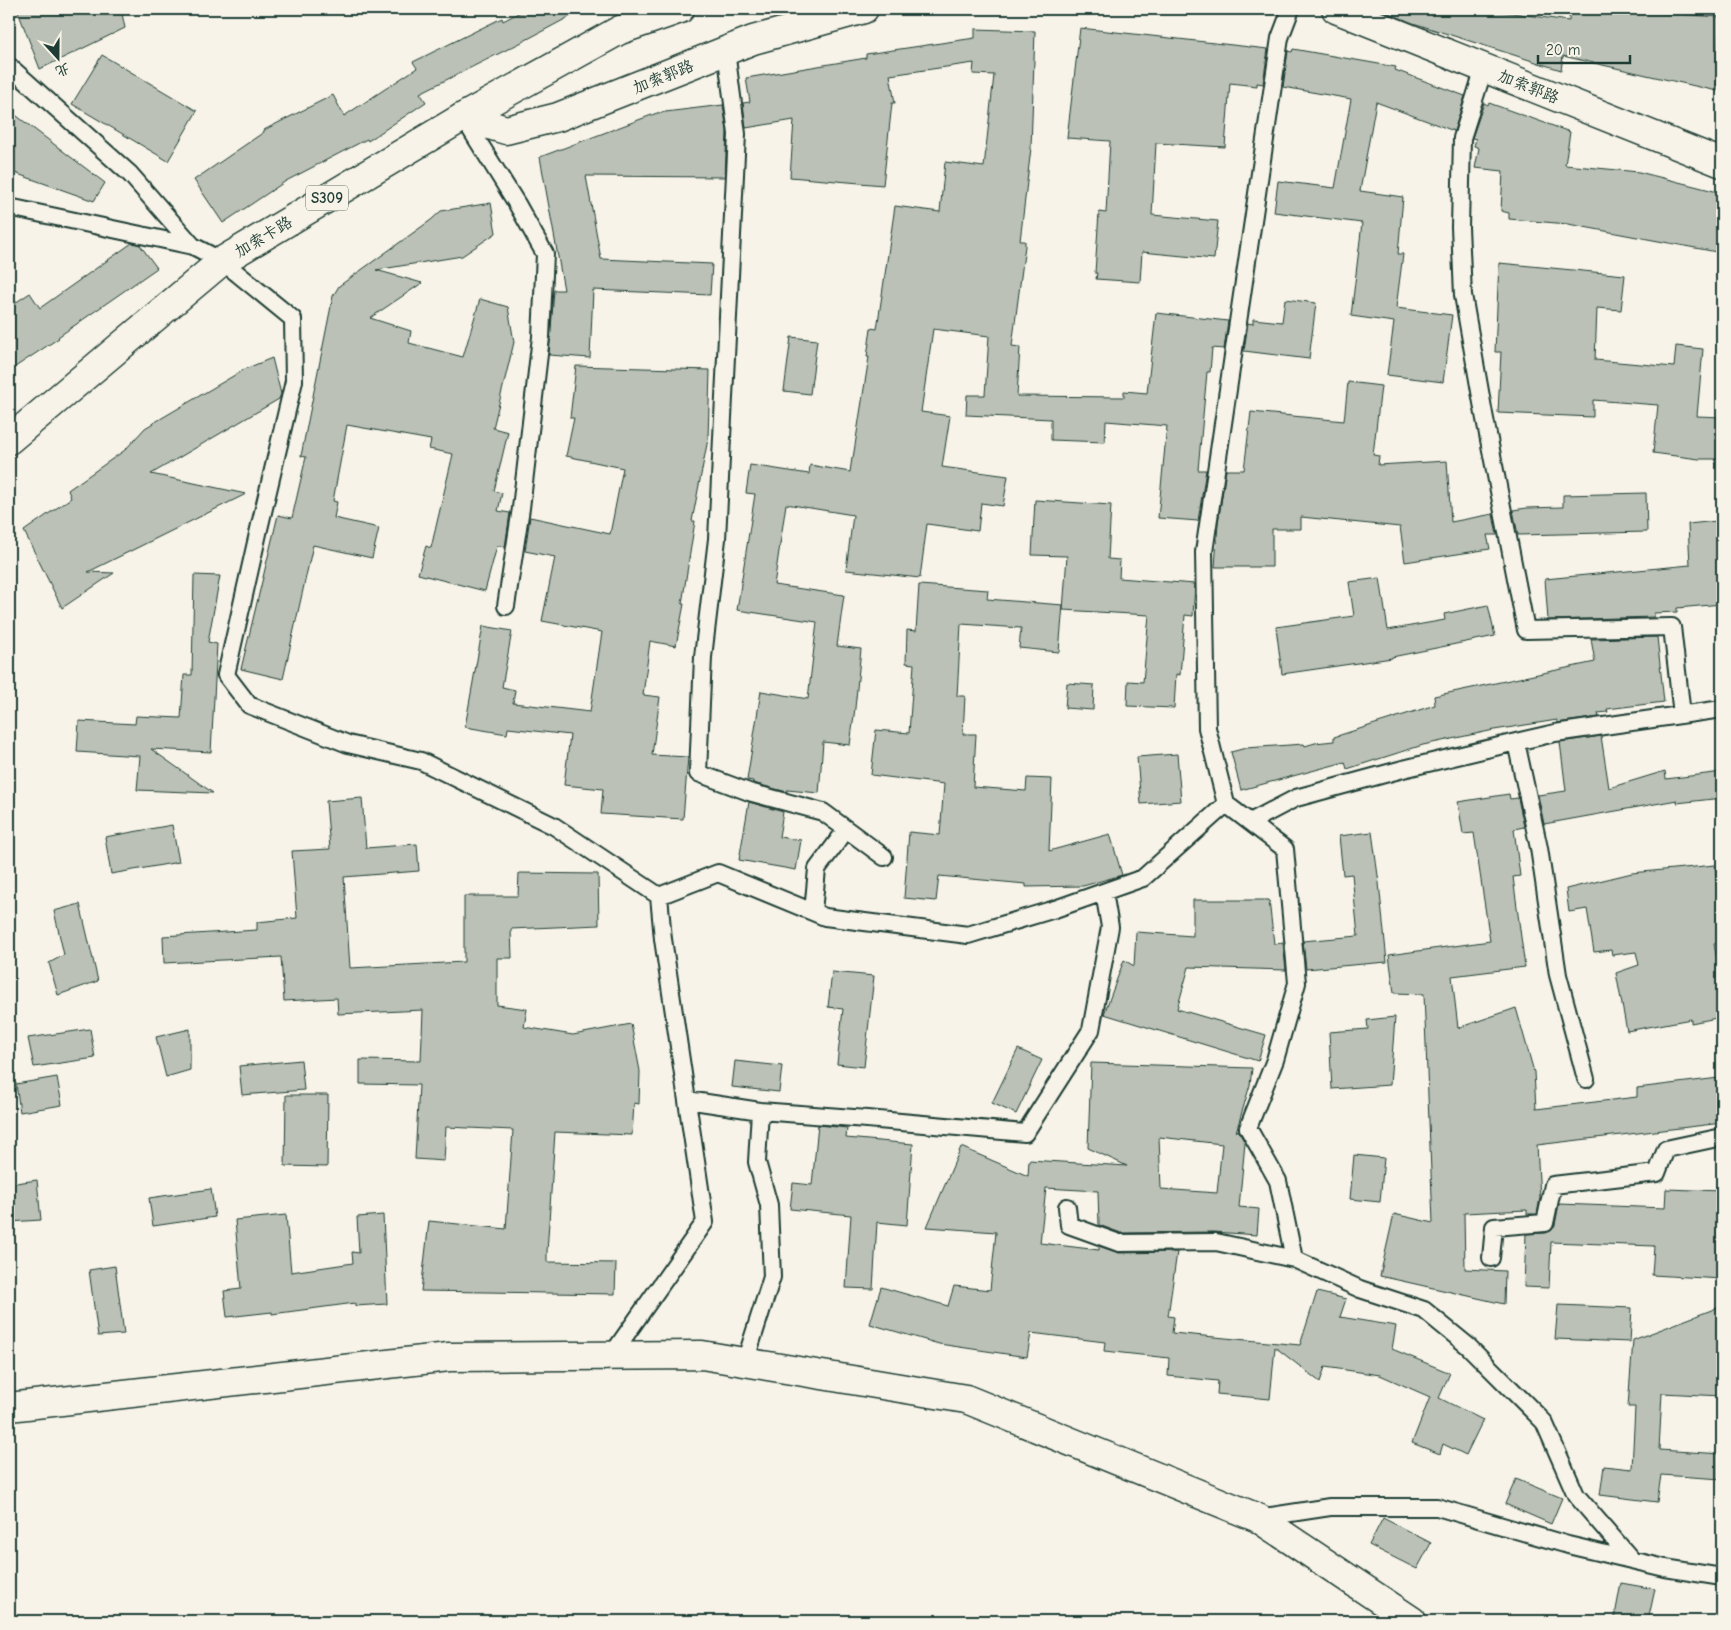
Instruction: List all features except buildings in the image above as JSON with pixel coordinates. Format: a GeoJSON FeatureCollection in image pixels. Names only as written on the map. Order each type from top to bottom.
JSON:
{"type":"FeatureCollection","features":[{"type":"Feature","properties":{"kind":"street","name":"加索卡路"},"geometry":{"type":"LineString","coordinates":[[9,440],[222,261],[463,117],[620,30],[680,9]]}},
{"type":"Feature","properties":{"kind":"street","name":"加索郭路"},"geometry":{"type":"LineString","coordinates":[[463,117],[506,130],[558,117],[752,40],[864,9]]}},
{"type":"Feature","properties":{"kind":"street","name":"加索郭路"},"geometry":{"type":"LineString","coordinates":[[1336,9],[1722,163]]}},
{"type":"Feature","properties":{"kind":"street"},"geometry":{"type":"LineString","coordinates":[[9,1407],[450,1357],[702,1355],[966,1399],[1258,1518],[1412,1621]]}},
{"type":"Feature","properties":{"kind":"lane"},"geometry":{"type":"LineString","coordinates":[[1291,9],[1280,38],[1204,552],[1207,728],[1226,804],[1285,849],[1297,983],[1275,1060],[1248,1128],[1278,1180],[1294,1259]]}},
{"type":"Feature","properties":{"kind":"lane"},"geometry":{"type":"LineString","coordinates":[[726,51],[737,134],[717,539],[703,657],[698,773],[749,792],[823,812],[884,857]]}},
{"type":"Feature","properties":{"kind":"lane"},"geometry":{"type":"LineString","coordinates":[[9,66],[130,174],[193,246]]}},
{"type":"Feature","properties":{"kind":"lane"},"geometry":{"type":"LineString","coordinates":[[1484,68],[1462,138],[1460,227],[1463,295],[1526,630],[1672,627],[1682,715]]}},
{"type":"Feature","properties":{"kind":"lane"},"geometry":{"type":"LineString","coordinates":[[463,117],[517,204],[545,254],[540,347],[521,508],[506,606]]}},
{"type":"Feature","properties":{"kind":"lane"},"geometry":{"type":"LineString","coordinates":[[9,207],[193,246],[222,261],[293,318],[294,381],[258,529],[226,675],[249,705],[348,744],[420,761],[554,826],[659,896]]}},
{"type":"Feature","properties":{"kind":"lane"},"geometry":{"type":"LineString","coordinates":[[1250,822],[1296,798],[1403,769],[1555,733],[1722,709]]}},
{"type":"Feature","properties":{"kind":"lane"},"geometry":{"type":"LineString","coordinates":[[1516,742],[1539,848],[1558,975],[1586,1079]]}},
{"type":"Feature","properties":{"kind":"lane"},"geometry":{"type":"LineString","coordinates":[[659,896],[718,873],[825,917],[968,935],[1055,909],[1142,878],[1226,804]]}},
{"type":"Feature","properties":{"kind":"lane"},"geometry":{"type":"LineString","coordinates":[[812,912],[817,869],[846,830]]}},
{"type":"Feature","properties":{"kind":"lane"},"geometry":{"type":"LineString","coordinates":[[687,1100],[760,1111],[1026,1133],[1091,1030],[1110,927],[1104,892]]}},
{"type":"Feature","properties":{"kind":"lane"},"geometry":{"type":"LineString","coordinates":[[611,1356],[705,1222],[663,939],[659,896]]}},
{"type":"Feature","properties":{"kind":"lane"},"geometry":{"type":"LineString","coordinates":[[745,1362],[772,1277],[769,1205],[757,1162],[760,1111]]}},
{"type":"Feature","properties":{"kind":"lane"},"geometry":{"type":"LineString","coordinates":[[1490,1258],[1494,1227],[1545,1223],[1553,1185],[1657,1174],[1666,1149],[1722,1137]]}},
{"type":"Feature","properties":{"kind":"lane"},"geometry":{"type":"LineString","coordinates":[[1068,1207],[1069,1226],[1119,1244],[1216,1242],[1294,1259],[1360,1289],[1424,1310],[1468,1346],[1544,1422],[1576,1494],[1632,1560]]}},
{"type":"Feature","properties":{"kind":"lane"},"geometry":{"type":"LineString","coordinates":[[1258,1518],[1330,1507],[1437,1507],[1632,1560],[1665,1568],[1722,1577]]}}]}
